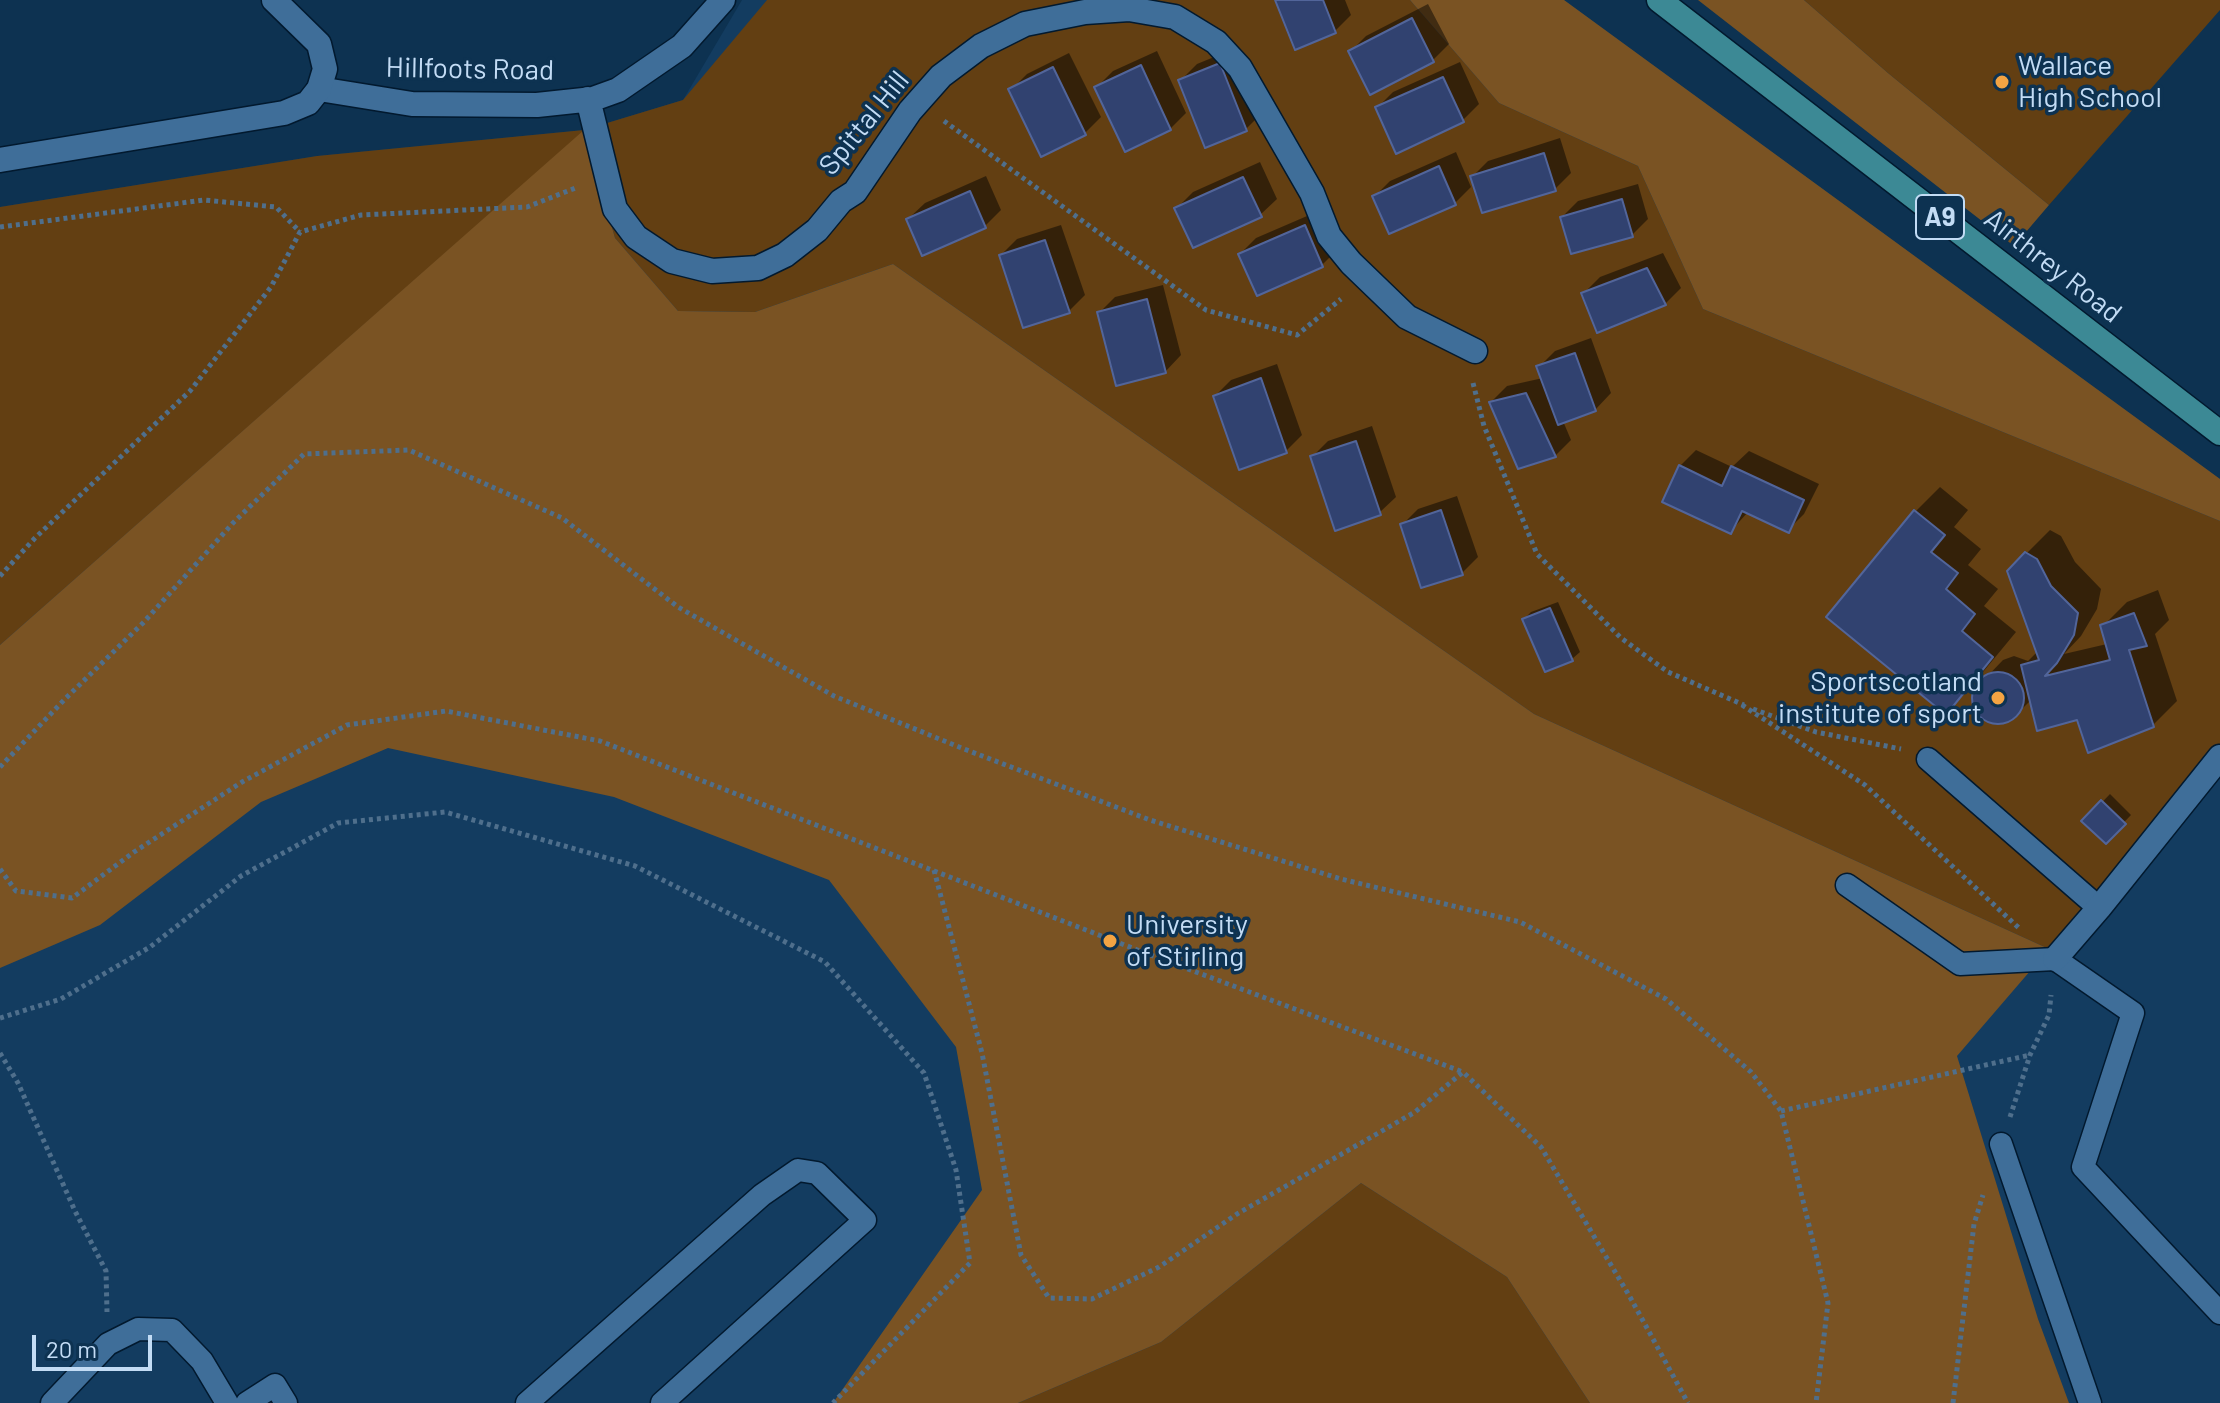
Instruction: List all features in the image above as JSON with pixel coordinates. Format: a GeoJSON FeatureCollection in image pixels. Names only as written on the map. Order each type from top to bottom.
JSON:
{"type":"FeatureCollection","features":[{"type":"Feature","properties":{"kind":"main road","name":"Airthrey Road"},"geometry":{"type":"LineString","coordinates":[[1659,0],[2220,433]]}},
{"type":"Feature","properties":{"kind":"street"},"geometry":{"type":"LineString","coordinates":[[0,160],[284,113],[308,103],[319,89],[325,69],[319,44],[274,0]]}},
{"type":"Feature","properties":{"kind":"street","name":"Hillfoots Road"},"geometry":{"type":"LineString","coordinates":[[319,89],[412,104],[537,105],[588,99],[618,90],[682,46],[723,0]]}},
{"type":"Feature","properties":{"kind":"street","name":"Spittal Hill"},"geometry":{"type":"LineString","coordinates":[[588,99],[615,209],[636,237],[672,261],[712,271],[758,268],[796,247],[817,230],[841,201],[855,192],[918,102],[941,76],[981,46],[1025,24],[1085,12],[1129,9],[1175,17],[1216,42],[1240,68],[1312,193],[1329,236],[1351,263],[1407,317],[1475,351]]}},
{"type":"Feature","properties":{"kind":"street"},"geometry":{"type":"LineString","coordinates":[[2055,959],[2220,757]]}},
{"type":"Feature","properties":{"kind":"lane"},"geometry":{"type":"LineString","coordinates":[[1928,759],[2099,908]]}},
{"type":"Feature","properties":{"kind":"lane"},"geometry":{"type":"LineString","coordinates":[[1847,885],[1960,964],[2055,959],[2133,1013],[2083,1167],[2220,1313]]}},
{"type":"Feature","properties":{"kind":"lane"},"geometry":{"type":"LineString","coordinates":[[2001,1144],[2090,1403]]}},
{"type":"Feature","properties":{"kind":"lane"},"geometry":{"type":"LineString","coordinates":[[527,1403],[762,1195],[798,1170],[817,1173],[865,1220],[662,1403]]}},
{"type":"Feature","properties":{"kind":"lane"},"geometry":{"type":"LineString","coordinates":[[52,1403],[108,1344],[138,1329],[172,1330],[202,1361],[227,1403]]}},
{"type":"Feature","properties":{"kind":"lane"},"geometry":{"type":"LineString","coordinates":[[247,1403],[275,1385],[286,1403]]}},
{"type":"Feature","properties":{"kind":"path"},"geometry":{"type":"LineString","coordinates":[[918,102],[1206,310],[1297,335],[1365,277]]}},
{"type":"Feature","properties":{"kind":"path"},"geometry":{"type":"LineString","coordinates":[[0,576],[35,538],[190,391],[271,287],[300,232],[361,215],[527,207],[570,188],[607,182]]}},
{"type":"Feature","properties":{"kind":"path"},"geometry":{"type":"LineString","coordinates":[[0,227],[204,200],[276,207],[300,232]]}},
{"type":"Feature","properties":{"kind":"path"},"geometry":{"type":"LineString","coordinates":[[1475,351],[1472,379],[1484,426],[1537,554],[1621,638],[1668,672],[1742,705],[1816,732],[1923,753],[1928,759]]}},
{"type":"Feature","properties":{"kind":"path"},"geometry":{"type":"LineString","coordinates":[[0,767],[143,623],[233,523],[304,454],[409,450],[562,518],[678,607],[834,696],[1150,820],[1341,879],[1520,922],[1666,999],[1751,1072],[1781,1111],[1828,1303],[1816,1403]]}},
{"type":"Feature","properties":{"kind":"path"},"geometry":{"type":"LineString","coordinates":[[1742,705],[1865,785],[2055,959],[2049,1015],[2030,1055],[2001,1144]]}},
{"type":"Feature","properties":{"kind":"path"},"geometry":{"type":"LineString","coordinates":[[0,869],[16,891],[72,898],[134,852],[242,782],[347,725],[446,711],[600,741],[1140,951],[1463,1072],[1541,1147],[1630,1297],[1688,1403]]}},
{"type":"Feature","properties":{"kind":"path"},"geometry":{"type":"LineString","coordinates":[[0,1018],[61,999],[150,947],[241,876],[338,823],[445,812],[635,866],[825,962],[924,1073],[956,1170],[970,1263],[833,1403]]}},
{"type":"Feature","properties":{"kind":"path"},"geometry":{"type":"LineString","coordinates":[[934,870],[982,1053],[1021,1255],[1049,1298],[1092,1299],[1159,1267],[1237,1214],[1415,1112],[1463,1072]]}},
{"type":"Feature","properties":{"kind":"path"},"geometry":{"type":"LineString","coordinates":[[0,1053],[18,1083],[75,1211],[106,1271],[108,1344]]}},
{"type":"Feature","properties":{"kind":"path"},"geometry":{"type":"LineString","coordinates":[[1781,1111],[2030,1055]]}},
{"type":"Feature","properties":{"kind":"path"},"geometry":{"type":"LineString","coordinates":[[1953,1403],[1974,1224]]}},
{"type":"Feature","properties":{"kind":"shaded area","name":"University of Stirling"},"geometry":{"type":"Polygon","coordinates":[[[742,0],[1564,0],[2220,479],[2220,1403],[0,1403],[0,207],[317,156],[584,130],[683,100],[742,0]]]}},
{"type":"Feature","properties":{"kind":"shaded area"},"geometry":{"type":"Polygon","coordinates":[[[767,0],[1410,0],[1499,103],[1638,166],[1703,309],[2220,521],[2220,744],[2049,949],[1534,714],[893,264],[755,312],[678,311],[615,238],[584,131],[0,645],[0,207],[317,156],[584,130],[683,100],[767,0]]]}},
{"type":"Feature","properties":{"kind":"shaded area"},"geometry":{"type":"Polygon","coordinates":[[[1410,0],[1564,0],[2220,479],[2220,521],[1703,309],[1638,166],[1499,103],[1410,0]]]}},
{"type":"Feature","properties":{"kind":"shaded area"},"geometry":{"type":"Polygon","coordinates":[[[1698,0],[1804,0],[2049,205],[2014,246],[1698,0]]]}},
{"type":"Feature","properties":{"kind":"shaded area","name":"Wallace High School"},"geometry":{"type":"Polygon","coordinates":[[[1804,0],[2220,0],[2220,10],[2049,205],[1804,0]]]}},
{"type":"Feature","properties":{"kind":"shaded area"},"geometry":{"type":"Polygon","coordinates":[[[584,130],[615,238],[678,311],[755,312],[893,264],[1534,714],[2049,949],[1957,1056],[2038,1319],[2069,1403],[1590,1403],[1507,1277],[1361,1183],[1161,1342],[1018,1403],[833,1403],[982,1190],[956,1047],[829,880],[614,797],[388,748],[261,802],[100,925],[0,968],[0,645],[584,130]]]}},
{"type":"Feature","properties":{"kind":"shaded area"},"geometry":{"type":"Polygon","coordinates":[[[1361,1183],[1507,1277],[1590,1403],[1018,1403],[1161,1342],[1361,1183]]]}},
{"type":"Feature","properties":{"kind":"building"},"geometry":{"type":"Polygon","coordinates":[[[1275,0],[1323,0],[1336,33],[1295,50],[1275,0]]]}},
{"type":"Feature","properties":{"kind":"building"},"geometry":{"type":"Polygon","coordinates":[[[1412,18],[1434,62],[1370,95],[1348,51],[1412,18]]]}},
{"type":"Feature","properties":{"kind":"building"},"geometry":{"type":"Polygon","coordinates":[[[1220,63],[1247,131],[1205,148],[1178,80],[1220,63]]]}},
{"type":"Feature","properties":{"kind":"building"},"geometry":{"type":"Polygon","coordinates":[[[1141,65],[1171,130],[1125,152],[1094,87],[1141,65]]]}},
{"type":"Feature","properties":{"kind":"building"},"geometry":{"type":"Polygon","coordinates":[[[1053,67],[1086,135],[1041,157],[1008,89],[1053,67]]]}},
{"type":"Feature","properties":{"kind":"building"},"geometry":{"type":"Polygon","coordinates":[[[1443,77],[1464,122],[1396,154],[1375,107],[1443,77]]]}},
{"type":"Feature","properties":{"kind":"building"},"geometry":{"type":"Polygon","coordinates":[[[1544,153],[1556,191],[1482,213],[1470,176],[1544,153]]]}},
{"type":"Feature","properties":{"kind":"building"},"geometry":{"type":"Polygon","coordinates":[[[1439,166],[1456,205],[1389,234],[1372,196],[1439,166]]]}},
{"type":"Feature","properties":{"kind":"building"},"geometry":{"type":"Polygon","coordinates":[[[1243,177],[1262,217],[1193,248],[1174,208],[1243,177]]]}},
{"type":"Feature","properties":{"kind":"building"},"geometry":{"type":"Polygon","coordinates":[[[970,191],[986,228],[922,256],[906,219],[970,191]]]}},
{"type":"Feature","properties":{"kind":"building"},"geometry":{"type":"Polygon","coordinates":[[[1622,199],[1633,237],[1571,254],[1560,217],[1622,199]]]}},
{"type":"Feature","properties":{"kind":"building"},"geometry":{"type":"Polygon","coordinates":[[[1305,225],[1323,267],[1257,296],[1238,254],[1305,225]]]}},
{"type":"Feature","properties":{"kind":"building"},"geometry":{"type":"Polygon","coordinates":[[[1045,240],[1070,313],[1023,328],[999,255],[1045,240]]]}},
{"type":"Feature","properties":{"kind":"building"},"geometry":{"type":"Polygon","coordinates":[[[1647,268],[1666,305],[1597,333],[1581,293],[1647,268]]]}},
{"type":"Feature","properties":{"kind":"building"},"geometry":{"type":"Polygon","coordinates":[[[1147,299],[1166,373],[1116,386],[1097,312],[1147,299]]]}},
{"type":"Feature","properties":{"kind":"building"},"geometry":{"type":"Polygon","coordinates":[[[1575,353],[1596,411],[1558,425],[1536,366],[1575,353]]]}},
{"type":"Feature","properties":{"kind":"building"},"geometry":{"type":"Polygon","coordinates":[[[1261,378],[1287,453],[1239,470],[1213,396],[1261,378]]]}},
{"type":"Feature","properties":{"kind":"building"},"geometry":{"type":"Polygon","coordinates":[[[1526,393],[1556,457],[1518,469],[1489,402],[1526,393]]]}},
{"type":"Feature","properties":{"kind":"building"},"geometry":{"type":"Polygon","coordinates":[[[1356,441],[1381,515],[1335,531],[1310,456],[1356,441]]]}},
{"type":"Feature","properties":{"kind":"building"},"geometry":{"type":"Polygon","coordinates":[[[1679,465],[1722,486],[1731,466],[1804,500],[1789,533],[1742,511],[1731,534],[1662,502],[1679,465]]]}},
{"type":"Feature","properties":{"kind":"building"},"geometry":{"type":"Polygon","coordinates":[[[1441,510],[1463,575],[1421,588],[1400,524],[1441,510]]]}},
{"type":"Feature","properties":{"kind":"building"},"geometry":{"type":"Polygon","coordinates":[[[1914,510],[1945,535],[1931,552],[1958,573],[1946,589],[1975,614],[1962,631],[1993,657],[1946,715],[1826,617],[1914,510]]]}},
{"type":"Feature","properties":{"kind":"building"},"geometry":{"type":"Polygon","coordinates":[[[2025,552],[2037,559],[2051,586],[2078,613],[2074,635],[2045,676],[2110,660],[2100,625],[2134,613],[2147,646],[2129,650],[2154,727],[2088,753],[2077,720],[2037,731],[2021,665],[2039,660],[2007,571],[2025,552]]]}},
{"type":"Feature","properties":{"kind":"building"},"geometry":{"type":"Polygon","coordinates":[[[1550,608],[1573,661],[1545,672],[1522,619],[1550,608]]]}},
{"type":"Feature","properties":{"kind":"building","name":"Sportscotland institute of sport"},"geometry":{"type":"Polygon","coordinates":[[[1998,672],[2017,679],[2024,698],[2017,717],[1998,724],[1979,717],[1972,698],[1979,679],[1998,672]]]}},
{"type":"Feature","properties":{"kind":"building"},"geometry":{"type":"Polygon","coordinates":[[[2101,800],[2126,824],[2106,844],[2081,821],[2101,800]]]}},
{"type":"Feature","properties":{"kind":"place","name":"Wallace High School"},"geometry":{"type":"Point","coordinates":[2002,82]}},
{"type":"Feature","properties":{"kind":"place","name":"Sportscotland institute of sport"},"geometry":{"type":"Point","coordinates":[1998,698]}},
{"type":"Feature","properties":{"kind":"place","name":"University of Stirling"},"geometry":{"type":"Point","coordinates":[1110,941]}}]}
